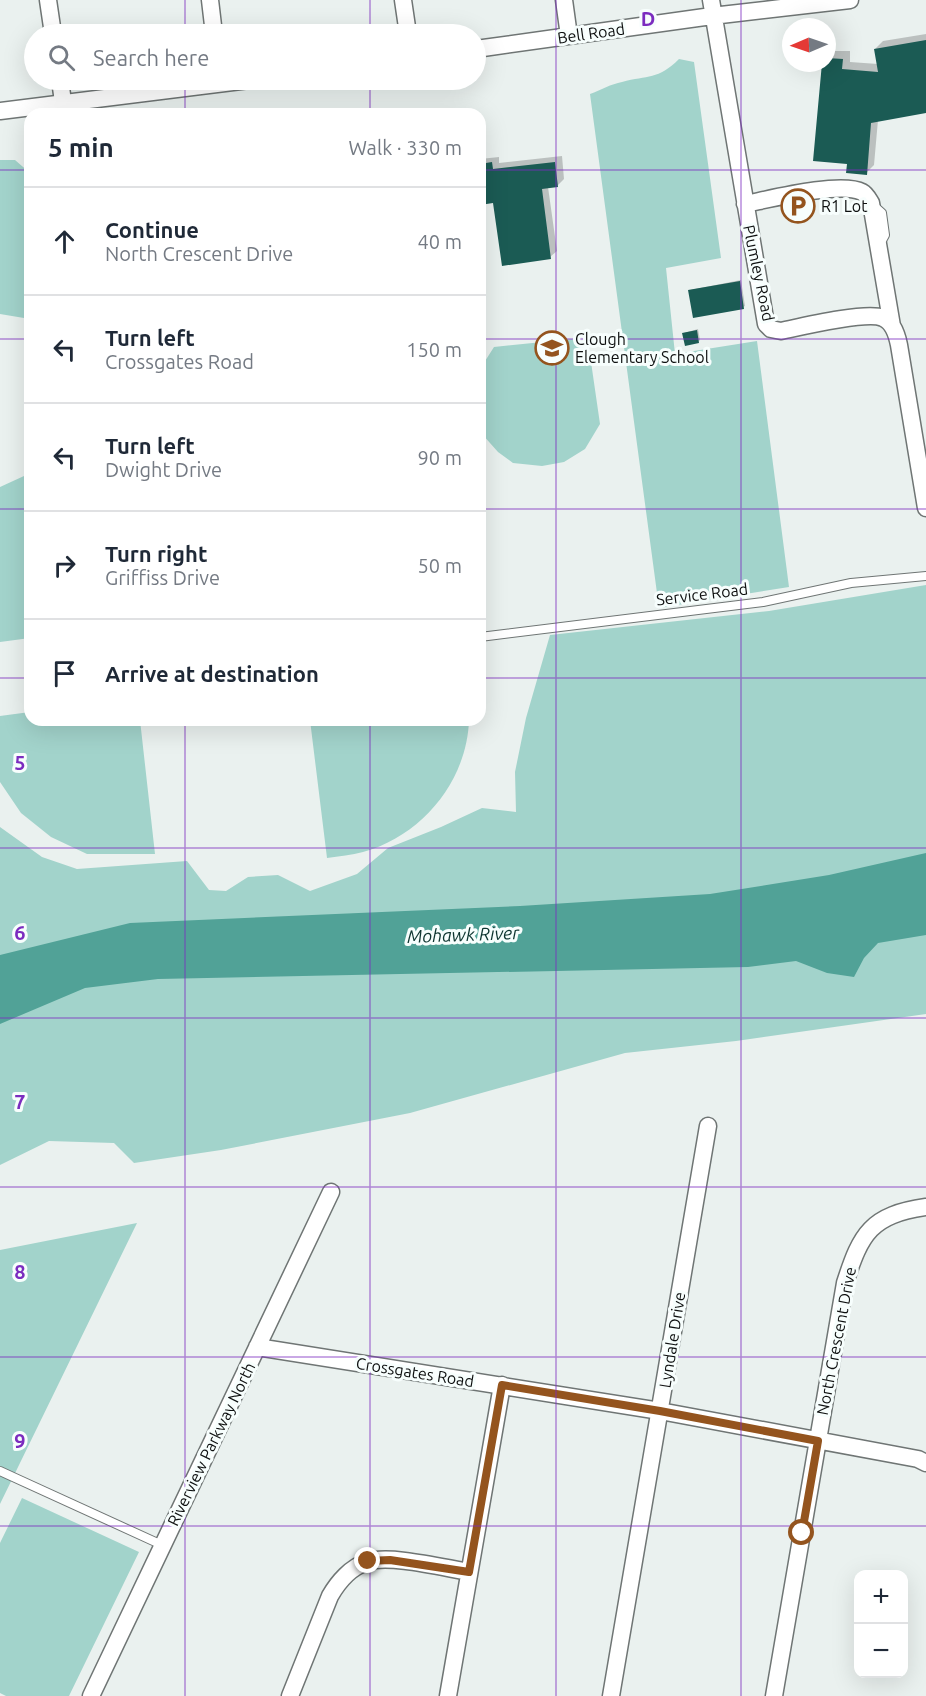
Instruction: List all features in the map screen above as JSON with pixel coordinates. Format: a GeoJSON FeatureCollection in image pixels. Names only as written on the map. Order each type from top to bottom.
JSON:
{"type":"FeatureCollection","features":[{"type":"Feature","properties":{"kind":"street"},"geometry":{"type":"LineString","coordinates":[[48,0],[52,24]]}},
{"type":"Feature","properties":{"kind":"street"},"geometry":{"type":"LineString","coordinates":[[210,0],[213,24]]}},
{"type":"Feature","properties":{"kind":"street"},"geometry":{"type":"LineString","coordinates":[[403,0],[407,24]]}},
{"type":"Feature","properties":{"kind":"street"},"geometry":{"type":"LineString","coordinates":[[564,0],[569,36]]}},
{"type":"Feature","properties":{"kind":"street","name":"Bell Road"},"geometry":{"type":"LineString","coordinates":[[486,48],[569,36],[712,8],[850,0]]}},
{"type":"Feature","properties":{"kind":"street","name":"Plumley Road"},"geometry":{"type":"LineString","coordinates":[[712,8],[768,327],[781,332],[869,316],[882,318],[892,326]]}},
{"type":"Feature","properties":{"kind":"street"},"geometry":{"type":"LineString","coordinates":[[61,90],[63,102]]}},
{"type":"Feature","properties":{"kind":"street"},"geometry":{"type":"LineString","coordinates":[[0,111],[153,90]]}},
{"type":"Feature","properties":{"kind":"street"},"geometry":{"type":"LineString","coordinates":[[745,204],[837,188],[862,192],[871,202],[892,326],[899,345],[926,507]]}},
{"type":"Feature","properties":{"kind":"street","name":"Lyndale Drive"},"geometry":{"type":"LineString","coordinates":[[611,1696],[708,1126]]}},
{"type":"Feature","properties":{"kind":"street","name":"Riverview Parkway North"},"geometry":{"type":"LineString","coordinates":[[91,1696],[330,1192]]}},
{"type":"Feature","properties":{"kind":"street","name":"North Crescent Drive"},"geometry":{"type":"LineString","coordinates":[[774,1696],[845,1283],[855,1250],[876,1223],[888,1217],[926,1207]]}},
{"type":"Feature","properties":{"kind":"street","name":"Crossgates Road"},"geometry":{"type":"LineString","coordinates":[[257,1347],[660,1411],[918,1459],[926,1463]]}},
{"type":"Feature","properties":{"kind":"street"},"geometry":{"type":"LineString","coordinates":[[448,1696],[502,1385]]}},
{"type":"Feature","properties":{"kind":"street"},"geometry":{"type":"LineString","coordinates":[[290,1696],[330,1596],[336,1586],[354,1568],[368,1561],[390,1560],[469,1572]]}},
{"type":"Feature","properties":{"kind":"lane","name":"Service Road"},"geometry":{"type":"LineString","coordinates":[[486,636],[763,602],[851,583],[926,576]]}},
{"type":"Feature","properties":{"kind":"lane"},"geometry":{"type":"LineString","coordinates":[[0,1471],[162,1545]]}},
{"type":"Feature","properties":{"kind":"shaded area"},"geometry":{"type":"Polygon","coordinates":[[[679,59],[694,62],[721,258],[666,268],[675,354],[757,341],[789,587],[659,608],[590,94],[618,83],[659,74],[679,59]]]}},
{"type":"Feature","properties":{"kind":"shaded area"},"geometry":{"type":"Polygon","coordinates":[[[0,160],[15,160],[24,168],[24,318],[0,314],[0,160]]]}},
{"type":"Feature","properties":{"kind":"shaded area"},"geometry":{"type":"Polygon","coordinates":[[[572,339],[590,355],[600,424],[585,449],[564,462],[542,466],[513,463],[498,452],[486,438],[486,360],[494,347],[572,339]]]}},
{"type":"Feature","properties":{"kind":"shaded area"},"geometry":{"type":"Polygon","coordinates":[[[24,476],[24,639],[0,642],[0,487],[24,476]]]}},
{"type":"Feature","properties":{"kind":"shaded area"},"geometry":{"type":"Polygon","coordinates":[[[926,585],[926,1014],[736,1041],[625,1053],[410,1113],[221,1150],[134,1163],[114,1143],[49,1141],[0,1165],[0,827],[42,857],[77,869],[187,861],[209,890],[226,891],[248,877],[278,875],[310,891],[357,874],[388,848],[482,808],[516,812],[515,772],[526,718],[550,635],[769,611],[926,585]]]}},
{"type":"Feature","properties":{"kind":"shaded area"},"geometry":{"type":"Polygon","coordinates":[[[24,713],[24,726],[141,726],[155,854],[87,854],[51,837],[21,813],[0,782],[0,716],[24,713]]]}},
{"type":"Feature","properties":{"kind":"shaded area"},"geometry":{"type":"Polygon","coordinates":[[[311,726],[468,726],[460,764],[437,803],[422,819],[404,833],[384,844],[359,853],[327,858],[311,726]]]}},
{"type":"Feature","properties":{"kind":"shaded area"},"geometry":{"type":"Polygon","coordinates":[[[137,1223],[0,1504],[0,1250],[137,1223]]]}},
{"type":"Feature","properties":{"kind":"shaded area"},"geometry":{"type":"Polygon","coordinates":[[[22,1498],[139,1552],[69,1696],[6,1696],[0,1693],[0,1543],[22,1498]]]}},
{"type":"Feature","properties":{"kind":"water","name":"Mohawk River"},"geometry":{"type":"Polygon","coordinates":[[[926,853],[926,935],[878,943],[864,958],[854,977],[827,973],[796,961],[748,967],[158,979],[85,988],[0,1024],[0,955],[130,923],[520,906],[710,894],[829,875],[926,853]]]}},
{"type":"Feature","properties":{"kind":"building"},"geometry":{"type":"Polygon","coordinates":[[[926,40],[926,113],[871,123],[867,175],[846,173],[847,164],[813,161],[821,72],[836,72],[836,59],[843,59],[842,69],[878,72],[874,49],[926,40]]]}},
{"type":"Feature","properties":{"kind":"building"},"geometry":{"type":"Polygon","coordinates":[[[492,162],[493,169],[555,162],[558,187],[542,189],[551,259],[502,266],[493,203],[486,204],[486,163],[492,162]]]}},
{"type":"Feature","properties":{"kind":"building"},"geometry":{"type":"Polygon","coordinates":[[[740,281],[744,309],[693,318],[688,290],[740,281]]]}},
{"type":"Feature","properties":{"kind":"building"},"geometry":{"type":"Polygon","coordinates":[[[697,330],[699,343],[685,346],[682,333],[697,330]]]}},
{"type":"Feature","properties":{"kind":"place","name":"R1 Lot"},"geometry":{"type":"Point","coordinates":[798,206]}},
{"type":"Feature","properties":{"kind":"place","name":"Clough Elementary School"},"geometry":{"type":"Point","coordinates":[552,348]}},
{"type":"Feature","properties":{"kind":"route"},"geometry":{"type":"LineString","coordinates":[[368,1561],[390,1560],[469,1572],[502,1385],[660,1411],[818,1441],[802,1533]]}}]}
